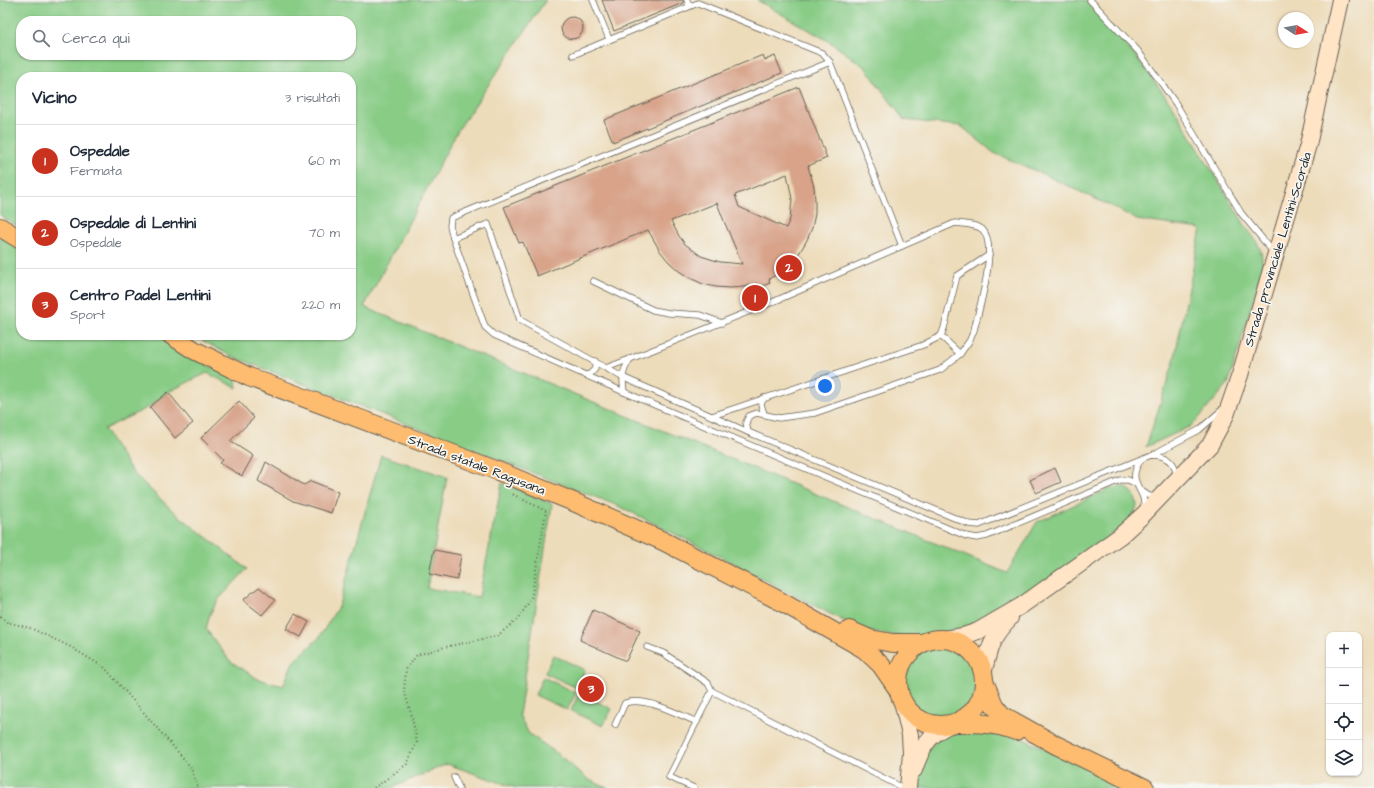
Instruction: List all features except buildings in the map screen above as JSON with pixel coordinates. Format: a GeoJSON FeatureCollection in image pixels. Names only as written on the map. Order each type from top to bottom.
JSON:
{"type":"FeatureCollection","features":[{"type":"Feature","properties":{"kind":"main road"},"geometry":{"type":"LineString","coordinates":[[0,226],[16,237]]}},
{"type":"Feature","properties":{"kind":"main road","name":"Strada statale Ragusana"},"geometry":{"type":"LineString","coordinates":[[179,340],[194,350],[249,377],[576,502],[663,541],[780,601]]}},
{"type":"Feature","properties":{"kind":"main road"},"geometry":{"type":"LineString","coordinates":[[780,601],[870,639],[893,643],[922,643],[944,639],[958,643],[971,651],[978,660],[994,705],[1002,715],[1056,745],[1146,788]]}},
{"type":"Feature","properties":{"kind":"main road"},"geometry":{"type":"LineString","coordinates":[[780,601],[864,649],[881,665],[911,713],[923,722],[934,725],[982,723],[1000,725],[1056,745]]}},
{"type":"Feature","properties":{"kind":"main road"},"geometry":{"type":"LineString","coordinates":[[900,696],[898,676],[903,661],[910,652],[922,643]]}},
{"type":"Feature","properties":{"kind":"main road"},"geometry":{"type":"LineString","coordinates":[[952,724],[966,718],[976,707],[983,693],[984,678]]}},
{"type":"Feature","properties":{"kind":"street","name":"Strada provinciale Lentini-Scordia"},"geometry":{"type":"LineString","coordinates":[[1176,481],[1210,445],[1226,415],[1308,145],[1340,0]]}},
{"type":"Feature","properties":{"kind":"street"},"geometry":{"type":"LineString","coordinates":[[944,639],[963,636],[978,631],[1021,606],[1120,536],[1176,481]]}},
{"type":"Feature","properties":{"kind":"street"},"geometry":{"type":"LineString","coordinates":[[984,678],[990,644],[998,630],[1021,606]]}},
{"type":"Feature","properties":{"kind":"street"},"geometry":{"type":"LineString","coordinates":[[900,696],[910,735],[911,753],[906,787]]}},
{"type":"Feature","properties":{"kind":"street"},"geometry":{"type":"LineString","coordinates":[[906,787],[918,756],[929,738],[936,732],[952,724]]}},
{"type":"Feature","properties":{"kind":"lane"},"geometry":{"type":"LineString","coordinates":[[593,0],[609,39]]}},
{"type":"Feature","properties":{"kind":"lane"},"geometry":{"type":"LineString","coordinates":[[687,0],[690,6]]}},
{"type":"Feature","properties":{"kind":"lane"},"geometry":{"type":"LineString","coordinates":[[1090,0],[1138,51],[1176,104],[1241,213],[1275,254]]}},
{"type":"Feature","properties":{"kind":"lane"},"geometry":{"type":"LineString","coordinates":[[573,55],[698,3],[822,53],[830,62],[902,246]]}},
{"type":"Feature","properties":{"kind":"lane"},"geometry":{"type":"LineString","coordinates":[[830,62],[451,218],[450,226],[453,238],[485,327],[494,335],[624,392],[966,536],[977,538],[987,536],[1120,480],[1128,480],[1135,483]]}},
{"type":"Feature","properties":{"kind":"lane"},"geometry":{"type":"LineString","coordinates":[[606,368],[722,323],[955,223],[981,228],[988,238],[988,266],[974,330],[970,340],[960,354],[940,370],[815,413],[779,418],[756,413],[749,416],[746,422],[748,432]]}},
{"type":"Feature","properties":{"kind":"lane"},"geometry":{"type":"LineString","coordinates":[[453,238],[488,224],[520,320],[622,377],[748,432],[969,524],[979,525],[989,522],[1142,460],[1199,430],[1230,402]]}},
{"type":"Feature","properties":{"kind":"lane"},"geometry":{"type":"LineString","coordinates":[[712,416],[923,344],[941,336],[957,276],[989,255]]}},
{"type":"Feature","properties":{"kind":"lane"},"geometry":{"type":"LineString","coordinates":[[593,281],[653,310],[669,314],[700,315],[722,323]]}},
{"type":"Feature","properties":{"kind":"lane"},"geometry":{"type":"LineString","coordinates":[[941,336],[960,354]]}},
{"type":"Feature","properties":{"kind":"lane"},"geometry":{"type":"LineString","coordinates":[[624,392],[622,377],[624,369],[630,359]]}},
{"type":"Feature","properties":{"kind":"lane"},"geometry":{"type":"LineString","coordinates":[[586,375],[590,374],[595,369],[595,361]]}},
{"type":"Feature","properties":{"kind":"lane"},"geometry":{"type":"LineString","coordinates":[[764,398],[761,404],[764,414]]}},
{"type":"Feature","properties":{"kind":"lane"},"geometry":{"type":"LineString","coordinates":[[1151,455],[1162,455],[1171,461],[1176,470],[1176,481]]}},
{"type":"Feature","properties":{"kind":"lane"},"geometry":{"type":"LineString","coordinates":[[1142,460],[1136,466],[1134,475],[1135,483],[1144,498],[1143,515]]}},
{"type":"Feature","properties":{"kind":"lane"},"geometry":{"type":"LineString","coordinates":[[1139,490],[1149,496],[1160,497]]}},
{"type":"Feature","properties":{"kind":"lane"},"geometry":{"type":"LineString","coordinates":[[647,647],[663,653],[708,683],[712,691],[906,787]]}},
{"type":"Feature","properties":{"kind":"lane"},"geometry":{"type":"LineString","coordinates":[[694,788],[669,777],[712,691]]}},
{"type":"Feature","properties":{"kind":"lane"},"geometry":{"type":"LineString","coordinates":[[615,725],[625,703],[632,701],[645,702],[697,722]]}},
{"type":"Feature","properties":{"kind":"lane"},"geometry":{"type":"LineString","coordinates":[[454,777],[459,788]]}},
{"type":"Feature","properties":{"kind":"path"},"geometry":{"type":"LineString","coordinates":[[374,788],[407,764],[417,742],[411,713],[404,691],[406,669],[417,655],[445,647],[497,636],[518,619],[531,599],[546,511],[510,493]]}},
{"type":"Feature","properties":{"kind":"path"},"geometry":{"type":"LineString","coordinates":[[0,617],[7,622],[30,628],[69,646],[105,668],[190,766],[198,788]]}},
{"type":"Feature","properties":{"kind":"green space"},"geometry":{"type":"Polygon","coordinates":[[[0,0],[546,0],[458,130],[364,307],[1007,573],[1037,522],[1109,489],[1122,486],[1134,494],[1137,505],[1134,515],[1125,525],[977,628],[915,639],[863,631],[621,507],[229,355],[201,340],[356,340],[356,72],[16,72],[16,226],[0,215],[0,0]]]}},
{"type":"Feature","properties":{"kind":"green space"},"geometry":{"type":"Polygon","coordinates":[[[757,0],[1085,0],[1134,54],[1172,105],[1258,245],[1262,255],[1260,277],[1228,384],[1193,425],[1146,447],[1174,361],[1201,229],[1137,220],[1043,174],[994,153],[961,126],[904,120],[865,67],[830,42],[757,0]]]}},
{"type":"Feature","properties":{"kind":"green space"},"geometry":{"type":"Polygon","coordinates":[[[0,236],[16,247],[16,340],[164,340],[193,358],[236,379],[237,388],[207,373],[168,392],[149,407],[104,429],[133,473],[173,511],[247,569],[218,600],[210,614],[206,629],[230,661],[258,679],[283,686],[293,662],[319,638],[339,605],[381,455],[447,477],[427,588],[479,597],[502,483],[552,504],[519,715],[529,734],[555,752],[589,780],[608,788],[516,788],[447,764],[391,788],[0,788],[0,236]]]}},
{"type":"Feature","properties":{"kind":"green space"},"geometry":{"type":"Polygon","coordinates":[[[941,646],[961,652],[971,662],[977,682],[971,702],[961,712],[941,718],[921,712],[911,702],[905,682],[911,662],[921,652],[941,646]]]}},
{"type":"Feature","properties":{"kind":"green space"},"geometry":{"type":"Polygon","coordinates":[[[553,655],[585,670],[577,688],[545,673],[553,655]]]}},
{"type":"Feature","properties":{"kind":"green space"},"geometry":{"type":"Polygon","coordinates":[[[543,677],[576,693],[567,710],[535,695],[543,677]]]}},
{"type":"Feature","properties":{"kind":"green space"},"geometry":{"type":"Polygon","coordinates":[[[579,693],[612,709],[603,726],[571,711],[579,693]]]}},
{"type":"Feature","properties":{"kind":"green space"},"geometry":{"type":"Polygon","coordinates":[[[964,729],[1007,733],[1035,744],[1130,788],[915,788],[924,757],[929,749],[942,737],[964,729]]]}},
{"type":"Feature","properties":{"kind":"place","name":"Ospedale di Lentini"},"geometry":{"type":"Point","coordinates":[789,268]}},
{"type":"Feature","properties":{"kind":"place","name":"Ospedale"},"geometry":{"type":"Point","coordinates":[755,298]}},
{"type":"Feature","properties":{"kind":"place","name":"Centro Padel Lentini"},"geometry":{"type":"Point","coordinates":[591,689]}}]}
